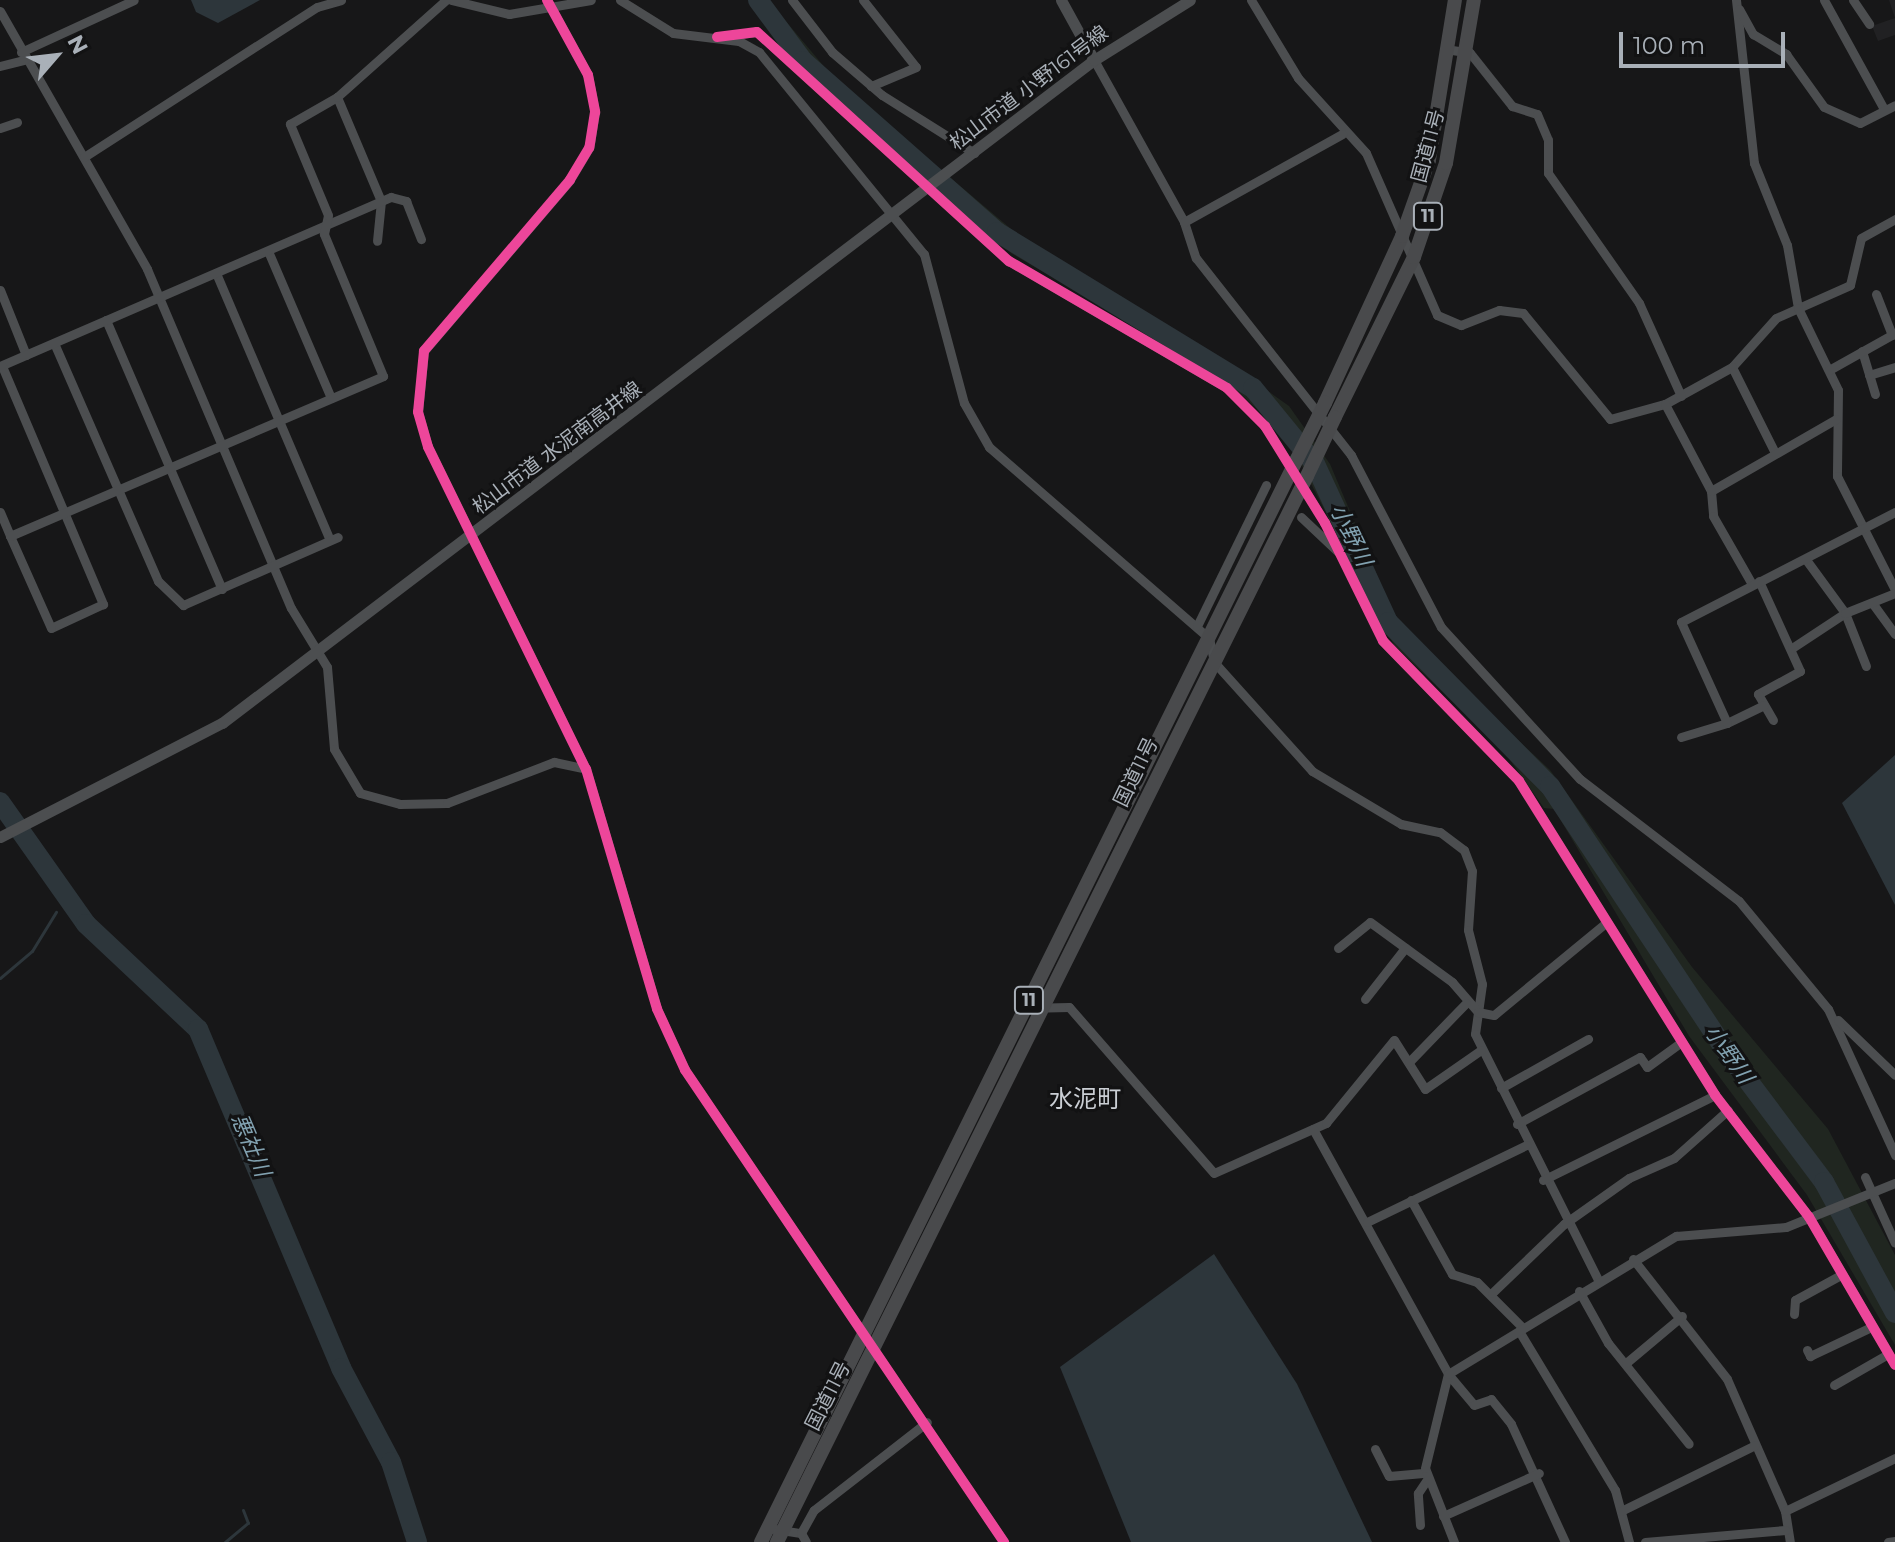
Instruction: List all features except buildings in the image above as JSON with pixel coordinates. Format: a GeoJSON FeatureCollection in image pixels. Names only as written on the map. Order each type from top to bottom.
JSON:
{"type":"FeatureCollection","features":[{"type":"Feature","properties":{"kind":"highway","name":"国道11号"},"geometry":{"type":"LineString","coordinates":[[764,1535],[1325,403],[1405,230],[1452,50],[1455,0]]}},
{"type":"Feature","properties":{"kind":"highway","name":"国道11号"},"geometry":{"type":"LineString","coordinates":[[780,1536],[1414,257],[1446,163],[1470,53],[1474,0]]}},
{"type":"Feature","properties":{"kind":"street"},"geometry":{"type":"LineString","coordinates":[[0,66],[134,0]]}},
{"type":"Feature","properties":{"kind":"street"},"geometry":{"type":"LineString","coordinates":[[84,157],[317,7],[341,0]]}},
{"type":"Feature","properties":{"kind":"street"},"geometry":{"type":"LineString","coordinates":[[10,536],[383,376],[325,226],[328,215],[290,124],[337,97],[448,0],[509,14],[549,4],[591,0]]}},
{"type":"Feature","properties":{"kind":"street"},"geometry":{"type":"LineString","coordinates":[[620,0],[673,33],[717,37],[757,32],[1009,261],[1067,300],[1227,388],[1265,426],[1304,481],[1383,641],[1505,762],[1715,1095],[1811,1216],[1839,1276],[1895,1365]]}},
{"type":"Feature","properties":{"kind":"street"},"geometry":{"type":"LineString","coordinates":[[792,0],[832,52],[871,86],[910,118],[974,153]]}},
{"type":"Feature","properties":{"kind":"street"},"geometry":{"type":"LineString","coordinates":[[863,0],[916,67],[871,86]]}},
{"type":"Feature","properties":{"kind":"street"},"geometry":{"type":"LineString","coordinates":[[1061,0],[1184,222],[1207,275],[1351,455],[1441,627],[1580,779],[1639,830],[1724,885],[1828,1009],[1895,1075]]}},
{"type":"Feature","properties":{"kind":"street","name":"松山市道 小野161号線"},"geometry":{"type":"LineString","coordinates":[[895,213],[1094,60],[1190,0]]}},
{"type":"Feature","properties":{"kind":"street"},"geometry":{"type":"LineString","coordinates":[[1251,0],[1342,134],[1366,153],[1447,324],[1515,310],[1610,419],[1665,404],[1681,396],[1732,367],[1769,323],[1850,285],[1861,238],[1895,219]]}},
{"type":"Feature","properties":{"kind":"street"},"geometry":{"type":"LineString","coordinates":[[1737,4],[1753,34],[1786,54],[1824,107],[1860,123],[1892,106],[1824,0]]}},
{"type":"Feature","properties":{"kind":"street"},"geometry":{"type":"LineString","coordinates":[[1853,0],[1869,24]]}},
{"type":"Feature","properties":{"kind":"street"},"geometry":{"type":"LineString","coordinates":[[549,4],[588,75],[595,112],[589,148],[424,351],[418,412],[470,536],[586,769],[669,1039],[927,1422],[1004,1542]]}},
{"type":"Feature","properties":{"kind":"street"},"geometry":{"type":"LineString","coordinates":[[1737,4],[1754,163],[1787,245],[1798,308],[1838,390],[1833,459],[1863,530],[1895,592],[1873,604],[1845,613],[1792,648]]}},
{"type":"Feature","properties":{"kind":"street"},"geometry":{"type":"LineString","coordinates":[[0,11],[22,56],[84,157],[158,298],[275,566],[319,652],[333,688],[334,749],[371,799],[447,803],[554,762],[586,769]]}},
{"type":"Feature","properties":{"kind":"street"},"geometry":{"type":"LineString","coordinates":[[717,37],[759,52],[895,213],[924,254],[964,403],[989,447],[1209,638],[1214,662],[1312,771],[1401,824],[1440,832],[1464,850],[1472,871],[1468,930],[1482,984],[1478,1012],[1481,1050],[1564,1224],[1598,1280]]}},
{"type":"Feature","properties":{"kind":"street"},"geometry":{"type":"LineString","coordinates":[[1452,50],[1470,53],[1512,106],[1543,125],[1548,173],[1639,303],[1681,396]]}},
{"type":"Feature","properties":{"kind":"street"},"geometry":{"type":"LineString","coordinates":[[337,97],[381,201],[377,241]]}},
{"type":"Feature","properties":{"kind":"street"},"geometry":{"type":"LineString","coordinates":[[0,128],[17,122]]}},
{"type":"Feature","properties":{"kind":"street"},"geometry":{"type":"LineString","coordinates":[[1184,222],[1342,134]]}},
{"type":"Feature","properties":{"kind":"street"},"geometry":{"type":"LineString","coordinates":[[0,512],[51,628],[103,604],[1,366],[381,201],[406,201],[421,239]]}},
{"type":"Feature","properties":{"kind":"street","name":"松山市道 水泥南高井線"},"geometry":{"type":"LineString","coordinates":[[0,837],[180,749],[319,652],[895,213]]}},
{"type":"Feature","properties":{"kind":"street"},"geometry":{"type":"LineString","coordinates":[[268,251],[331,398]]}},
{"type":"Feature","properties":{"kind":"street"},"geometry":{"type":"LineString","coordinates":[[54,343],[158,581],[183,605],[222,589],[334,538],[279,421],[216,273]]}},
{"type":"Feature","properties":{"kind":"street"},"geometry":{"type":"LineString","coordinates":[[0,290],[26,355]]}},
{"type":"Feature","properties":{"kind":"street"},"geometry":{"type":"LineString","coordinates":[[1829,370],[1893,334],[1876,294]]}},
{"type":"Feature","properties":{"kind":"street"},"geometry":{"type":"LineString","coordinates":[[106,320],[222,589]]}},
{"type":"Feature","properties":{"kind":"street"},"geometry":{"type":"LineString","coordinates":[[1862,351],[1875,394]]}},
{"type":"Feature","properties":{"kind":"street"},"geometry":{"type":"LineString","coordinates":[[1732,367],[1774,451]]}},
{"type":"Feature","properties":{"kind":"street"},"geometry":{"type":"LineString","coordinates":[[1869,375],[1895,367]]}},
{"type":"Feature","properties":{"kind":"street"},"geometry":{"type":"LineString","coordinates":[[1665,404],[1711,491],[1713,516],[1755,582],[1792,648],[1800,671],[1758,694],[1773,720]]}},
{"type":"Feature","properties":{"kind":"street"},"geometry":{"type":"LineString","coordinates":[[1711,491],[1739,481],[1774,451],[1836,419]]}},
{"type":"Feature","properties":{"kind":"street"},"geometry":{"type":"LineString","coordinates":[[1197,626],[1266,485]]}},
{"type":"Feature","properties":{"kind":"street"},"geometry":{"type":"LineString","coordinates":[[1727,723],[1681,622],[1755,582],[1807,561],[1895,512]]}},
{"type":"Feature","properties":{"kind":"street"},"geometry":{"type":"LineString","coordinates":[[1301,517],[1341,552]]}},
{"type":"Feature","properties":{"kind":"street"},"geometry":{"type":"LineString","coordinates":[[1807,561],[1845,613],[1866,666]]}},
{"type":"Feature","properties":{"kind":"street"},"geometry":{"type":"LineString","coordinates":[[1873,604],[1895,634]]}},
{"type":"Feature","properties":{"kind":"street"},"geometry":{"type":"LineString","coordinates":[[1681,737],[1727,723],[1764,705]]}},
{"type":"Feature","properties":{"kind":"street"},"geometry":{"type":"LineString","coordinates":[[1338,948],[1370,922],[1452,982],[1466,1003],[1478,1012],[1494,1015],[1607,922]]}},
{"type":"Feature","properties":{"kind":"street"},"geometry":{"type":"LineString","coordinates":[[1365,999],[1405,948]]}},
{"type":"Feature","properties":{"kind":"street"},"geometry":{"type":"LineString","coordinates":[[1409,1062],[1466,1003]]}},
{"type":"Feature","properties":{"kind":"street"},"geometry":{"type":"LineString","coordinates":[[1025,1008],[1069,1007],[1089,1027],[1208,1172],[1247,1163],[1313,1129],[1394,1040],[1425,1089],[1481,1050]]}},
{"type":"Feature","properties":{"kind":"street"},"geometry":{"type":"LineString","coordinates":[[1828,1009],[1895,1155]]}},
{"type":"Feature","properties":{"kind":"street"},"geometry":{"type":"LineString","coordinates":[[1501,1088],[1588,1039]]}},
{"type":"Feature","properties":{"kind":"street"},"geometry":{"type":"LineString","coordinates":[[1517,1124],[1640,1057],[1647,1067],[1680,1043]]}},
{"type":"Feature","properties":{"kind":"street"},"geometry":{"type":"LineString","coordinates":[[1543,1180],[1715,1095]]}},
{"type":"Feature","properties":{"kind":"street"},"geometry":{"type":"LineString","coordinates":[[1492,1293],[1564,1224],[1629,1178],[1674,1158],[1728,1110]]}},
{"type":"Feature","properties":{"kind":"street"},"geometry":{"type":"LineString","coordinates":[[1313,1129],[1367,1222],[1448,1374],[1474,1405],[1491,1399],[1539,1473],[1565,1542]]}},
{"type":"Feature","properties":{"kind":"street"},"geometry":{"type":"LineString","coordinates":[[1367,1222],[1526,1145]]}},
{"type":"Feature","properties":{"kind":"street"},"geometry":{"type":"LineString","coordinates":[[1865,1177],[1869,1192],[1895,1243]]}},
{"type":"Feature","properties":{"kind":"street"},"geometry":{"type":"LineString","coordinates":[[1420,1525],[1418,1493],[1427,1476],[1448,1374],[1579,1291],[1676,1236],[1777,1228],[1895,1183]]}},
{"type":"Feature","properties":{"kind":"street"},"geometry":{"type":"LineString","coordinates":[[1411,1200],[1452,1274],[1492,1293],[1520,1328],[1621,1511],[1629,1542]]}},
{"type":"Feature","properties":{"kind":"street"},"geometry":{"type":"LineString","coordinates":[[1633,1259],[1721,1368],[1785,1511],[1785,1530],[1790,1542]]}},
{"type":"Feature","properties":{"kind":"street"},"geometry":{"type":"LineString","coordinates":[[1794,1314],[1795,1300],[1839,1276]]}},
{"type":"Feature","properties":{"kind":"street"},"geometry":{"type":"LineString","coordinates":[[1579,1291],[1626,1363],[1689,1444]]}},
{"type":"Feature","properties":{"kind":"street"},"geometry":{"type":"LineString","coordinates":[[1626,1363],[1682,1316]]}},
{"type":"Feature","properties":{"kind":"street"},"geometry":{"type":"LineString","coordinates":[[1807,1350],[1810,1356],[1871,1327]]}},
{"type":"Feature","properties":{"kind":"street"},"geometry":{"type":"LineString","coordinates":[[1834,1385],[1888,1354]]}},
{"type":"Feature","properties":{"kind":"street"},"geometry":{"type":"LineString","coordinates":[[764,1535],[804,1538],[814,1510],[927,1422]]}},
{"type":"Feature","properties":{"kind":"street"},"geometry":{"type":"LineString","coordinates":[[1621,1511],[1755,1445]]}},
{"type":"Feature","properties":{"kind":"street"},"geometry":{"type":"LineString","coordinates":[[1375,1449],[1389,1476],[1427,1476]]}},
{"type":"Feature","properties":{"kind":"street"},"geometry":{"type":"LineString","coordinates":[[1785,1511],[1895,1458]]}},
{"type":"Feature","properties":{"kind":"street"},"geometry":{"type":"LineString","coordinates":[[1443,1516],[1539,1473]]}},
{"type":"Feature","properties":{"kind":"street"},"geometry":{"type":"LineString","coordinates":[[1427,1476],[1454,1542]]}},
{"type":"Feature","properties":{"kind":"street"},"geometry":{"type":"LineString","coordinates":[[1645,1542],[1785,1530]]}},
{"type":"Feature","properties":{"kind":"street"},"geometry":{"type":"LineString","coordinates":[[1888,1542],[1895,1541]]}},
{"type":"Feature","properties":{"kind":"shaded area"},"geometry":{"type":"Polygon","coordinates":[[[191,0],[260,0],[218,23],[196,12],[191,0]]]}},
{"type":"Feature","properties":{"kind":"shaded area"},"geometry":{"type":"Polygon","coordinates":[[[750,0],[768,0],[838,83],[1042,255],[1226,361],[1289,406],[1330,464],[1400,629],[1550,770],[1692,967],[1828,1129],[1895,1255],[1895,1345],[1807,1195],[1689,1036],[1554,809],[1544,808],[1503,750],[1394,645],[1287,437],[1218,373],[1011,253],[796,64],[750,0]]]}},
{"type":"Feature","properties":{"kind":"shaded area"},"geometry":{"type":"Polygon","coordinates":[[[1889,0],[1895,0],[1895,18],[1889,0]]]}},
{"type":"Feature","properties":{"kind":"shaded area"},"geometry":{"type":"Polygon","coordinates":[[[1895,18],[1895,35],[1878,41],[1872,26],[1895,18]]]}},
{"type":"Feature","properties":{"kind":"shaded area"},"geometry":{"type":"Polygon","coordinates":[[[1895,755],[1895,905],[1842,803],[1895,755]]]}},
{"type":"Feature","properties":{"kind":"shaded area"},"geometry":{"type":"Polygon","coordinates":[[[1214,1254],[1297,1384],[1372,1542],[1131,1542],[1060,1367],[1214,1254]]]}},
{"type":"Feature","properties":{"kind":"waterway","name":"小野川"},"geometry":{"type":"LineString","coordinates":[[758,0],[803,61],[997,232],[1253,388],[1315,464],[1388,622],[1550,786],[1731,1058],[1824,1182],[1895,1313]]}},
{"type":"Feature","properties":{"kind":"waterway","name":"悪社川"},"geometry":{"type":"LineString","coordinates":[[0,802],[86,924],[198,1029],[341,1368],[391,1462],[417,1542]]}},
{"type":"Feature","properties":{"kind":"waterway"},"geometry":{"type":"LineString","coordinates":[[0,978],[32,951],[56,912]]}},
{"type":"Feature","properties":{"kind":"waterway"},"geometry":{"type":"LineString","coordinates":[[225,1542],[248,1523],[243,1510]]}},
{"type":"Feature","properties":{"kind":"cycle path"},"geometry":{"type":"LineString","coordinates":[[547,0],[588,75],[595,112],[589,148],[570,180],[424,351],[418,412],[428,447],[586,769],[657,1009],[685,1070],[1004,1542]]}},
{"type":"Feature","properties":{"kind":"cycle path"},"geometry":{"type":"LineString","coordinates":[[717,37],[757,32],[1009,261],[1227,388],[1265,426],[1325,523],[1383,641],[1519,781],[1715,1095],[1809,1217],[1895,1365]]}},
{"type":"Feature","properties":{"kind":"district","name":"水泥町"},"geometry":{"type":"Point","coordinates":[1085,1099]}}]}
